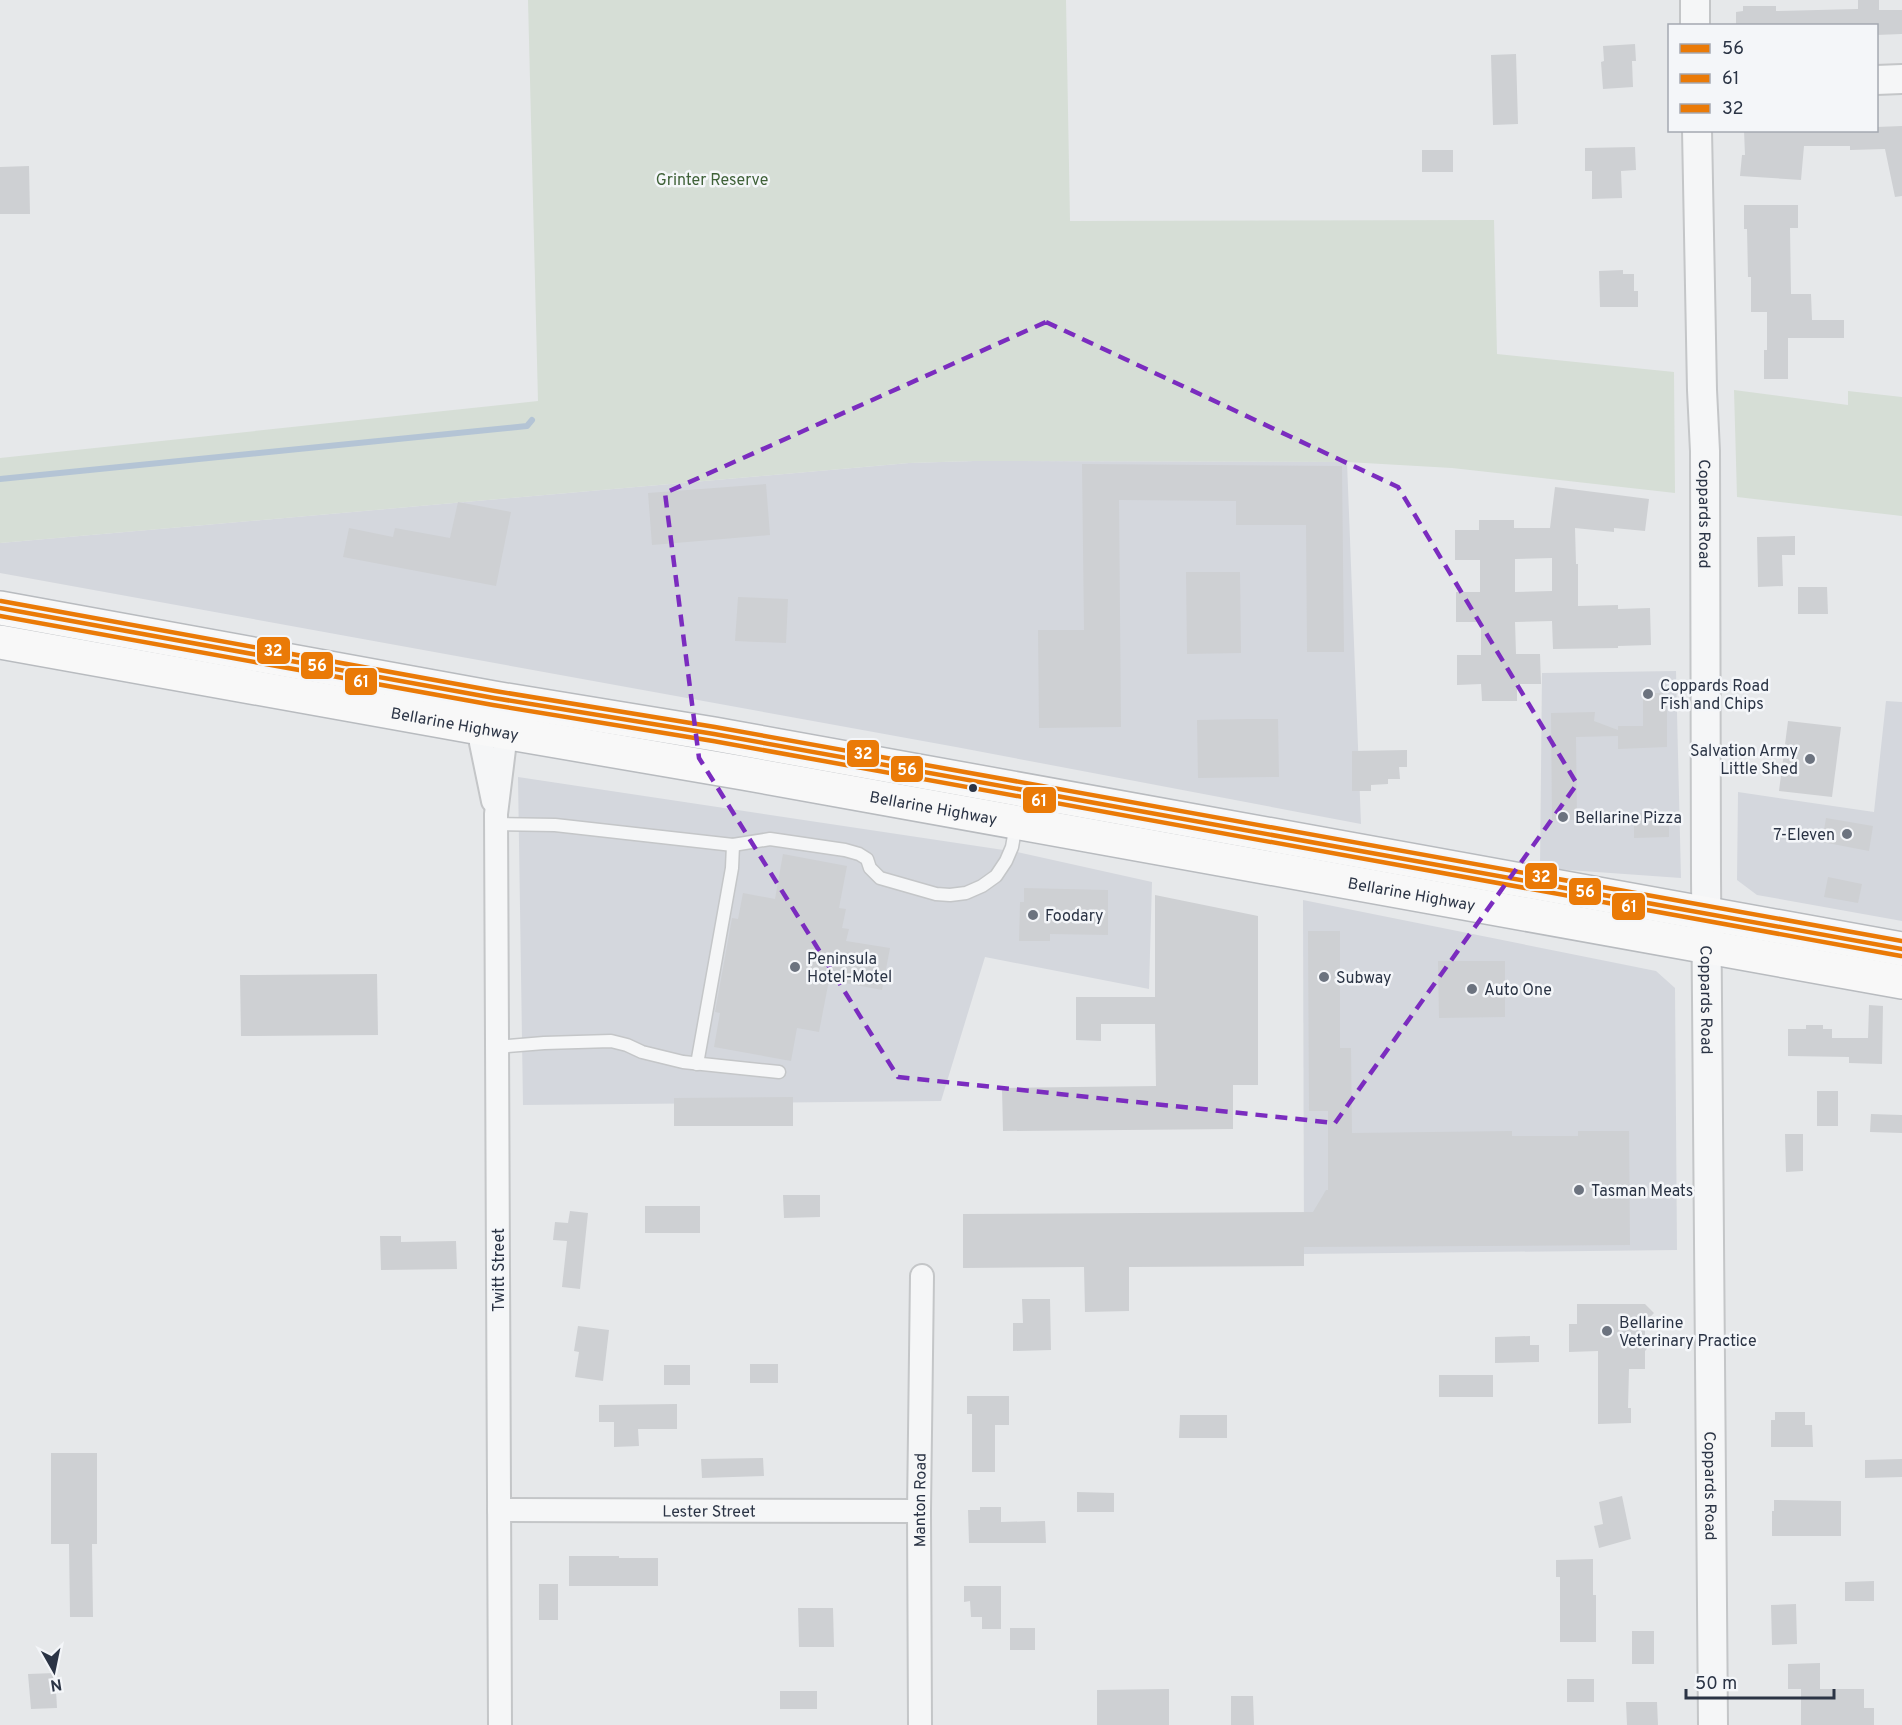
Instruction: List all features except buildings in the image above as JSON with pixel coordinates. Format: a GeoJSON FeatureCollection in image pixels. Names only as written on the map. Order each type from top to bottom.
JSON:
{"type":"FeatureCollection","features":[{"type":"Feature","properties":{"kind":"highway","name":"Bellarine Highway"},"geometry":{"type":"LineString","coordinates":[[0,608],[494,698],[714,734],[1902,949]]}},
{"type":"Feature","properties":{"kind":"highway","name":"Bellarine Highway"},"geometry":{"type":"LineString","coordinates":[[0,642],[1902,982]]}},
{"type":"Feature","properties":{"kind":"street"},"geometry":{"type":"LineString","coordinates":[[1695,0],[1695,24]]}},
{"type":"Feature","properties":{"kind":"street","name":"Coppards Road"},"geometry":{"type":"LineString","coordinates":[[1697,132],[1705,451],[1713,1725]]}},
{"type":"Feature","properties":{"kind":"street","name":"Twitt Street"},"geometry":{"type":"LineString","coordinates":[[494,698],[500,1725]]}},
{"type":"Feature","properties":{"kind":"street","name":"Manton Road"},"geometry":{"type":"LineString","coordinates":[[920,1725],[919,1511],[922,1276]]}},
{"type":"Feature","properties":{"kind":"street","name":"Lester Street"},"geometry":{"type":"LineString","coordinates":[[499,1510],[919,1511]]}},
{"type":"Feature","properties":{"kind":"lane"},"geometry":{"type":"LineString","coordinates":[[496,819],[733,845],[770,839],[845,850],[860,854],[867,859],[870,868],[880,878],[936,894],[950,895],[966,893],[996,876],[1012,847],[1016,822]]}},
{"type":"Feature","properties":{"kind":"lane"},"geometry":{"type":"LineString","coordinates":[[697,1064],[732,868],[733,845]]}},
{"type":"Feature","properties":{"kind":"lane"},"geometry":{"type":"LineString","coordinates":[[497,1047],[569,1041],[611,1041],[682,1062],[779,1072]]}},
{"type":"Feature","properties":{"kind":"highlighted area"},"geometry":{"type":"Polygon","coordinates":[[[1046,322],[1398,487],[1577,784],[1335,1123],[898,1077],[699,758],[665,493],[1046,322]]]}},
{"type":"Feature","properties":{"kind":"shaded area"},"geometry":{"type":"Polygon","coordinates":[[[974,461],[1347,462],[1361,824],[956,747],[0,573],[0,543],[909,463],[974,461]]]}},
{"type":"Feature","properties":{"kind":"shaded area"},"geometry":{"type":"Polygon","coordinates":[[[1676,671],[1681,878],[1540,868],[1542,673],[1676,671]]]}},
{"type":"Feature","properties":{"kind":"shaded area"},"geometry":{"type":"Polygon","coordinates":[[[1886,701],[1902,702],[1902,921],[1757,895],[1737,880],[1738,792],[1874,812],[1886,701]]]}},
{"type":"Feature","properties":{"kind":"shaded area"},"geometry":{"type":"Polygon","coordinates":[[[518,777],[1017,852],[1152,882],[1149,989],[985,957],[941,1101],[523,1105],[518,777]]]}},
{"type":"Feature","properties":{"kind":"shaded area"},"geometry":{"type":"Polygon","coordinates":[[[1303,900],[1656,971],[1675,988],[1677,1250],[1304,1254],[1303,900]]]}},
{"type":"Feature","properties":{"kind":"green space","name":"Grinter Reserve"},"geometry":{"type":"Polygon","coordinates":[[[528,0],[1066,0],[1070,221],[1494,220],[1497,354],[1674,372],[1675,493],[1452,468],[1347,462],[974,461],[909,463],[0,543],[0,458],[538,401],[528,0]]]}},
{"type":"Feature","properties":{"kind":"green space"},"geometry":{"type":"Polygon","coordinates":[[[1734,390],[1848,405],[1848,391],[1902,397],[1902,516],[1737,497],[1734,390]]]}},
{"type":"Feature","properties":{"kind":"waterway"},"geometry":{"type":"LineString","coordinates":[[0,479],[527,426],[532,420]]}},
{"type":"Feature","properties":{"kind":"transit line","name":"32"},"geometry":{"type":"LineString","coordinates":[[1,601],[1902,941]]}},
{"type":"Feature","properties":{"kind":"transit line","name":"56"},"geometry":{"type":"LineString","coordinates":[[0,608],[494,698],[714,734],[1902,949]]}},
{"type":"Feature","properties":{"kind":"transit line","name":"61"},"geometry":{"type":"LineString","coordinates":[[0,616],[493,705],[713,741],[1901,956]]}},
{"type":"Feature","properties":{"kind":"place","name":"Coppards Road Fish and Chips"},"geometry":{"type":"Point","coordinates":[1648,694]}},
{"type":"Feature","properties":{"kind":"place","name":"Salvation Army Little Shed"},"geometry":{"type":"Point","coordinates":[1810,759]}},
{"type":"Feature","properties":{"kind":"place","name":"Bellarine Pizza"},"geometry":{"type":"Point","coordinates":[1563,817]}},
{"type":"Feature","properties":{"kind":"place","name":"7-Eleven"},"geometry":{"type":"Point","coordinates":[1847,834]}},
{"type":"Feature","properties":{"kind":"place","name":"Foodary"},"geometry":{"type":"Point","coordinates":[1033,915]}},
{"type":"Feature","properties":{"kind":"place","name":"Peninsula Hotel-Motel"},"geometry":{"type":"Point","coordinates":[795,967]}},
{"type":"Feature","properties":{"kind":"place","name":"Subway"},"geometry":{"type":"Point","coordinates":[1324,977]}},
{"type":"Feature","properties":{"kind":"place","name":"Auto One"},"geometry":{"type":"Point","coordinates":[1472,989]}},
{"type":"Feature","properties":{"kind":"place","name":"Tasman Meats"},"geometry":{"type":"Point","coordinates":[1579,1190]}},
{"type":"Feature","properties":{"kind":"place","name":"Bellarine Veterinary Practice"},"geometry":{"type":"Point","coordinates":[1607,1331]}}]}
